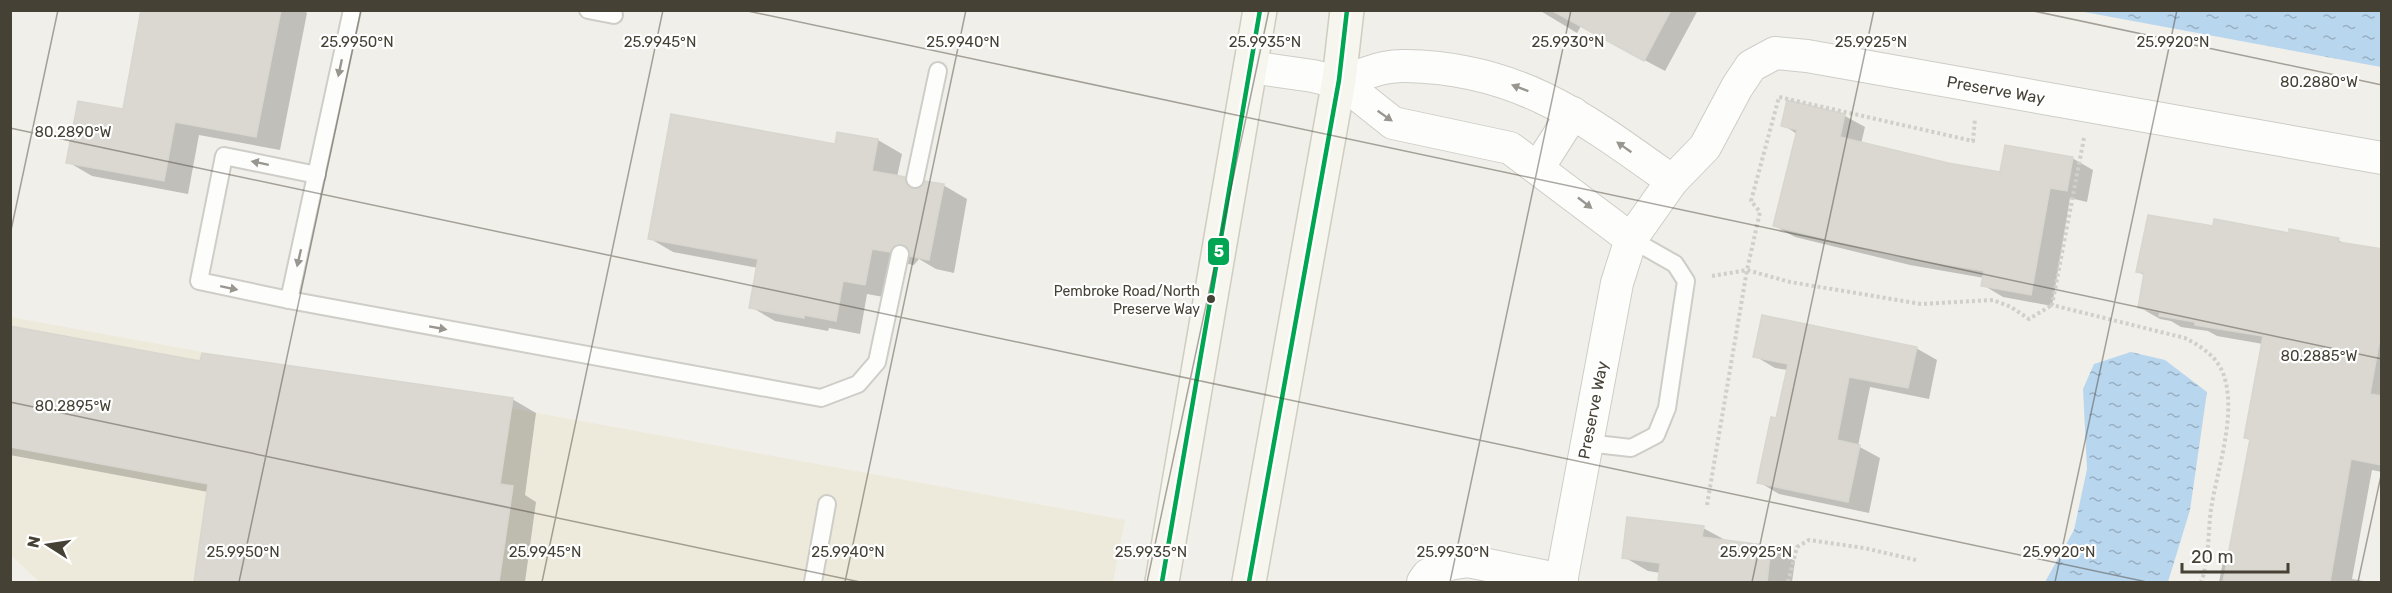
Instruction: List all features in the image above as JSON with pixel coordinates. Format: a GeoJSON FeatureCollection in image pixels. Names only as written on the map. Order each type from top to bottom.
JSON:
{"type":"FeatureCollection","features":[{"type":"Feature","properties":{"kind":"main road"},"geometry":{"type":"LineString","coordinates":[[1162,582],[1260,10]]}},
{"type":"Feature","properties":{"kind":"main road"},"geometry":{"type":"LineString","coordinates":[[1249,582],[1339,80],[1347,10]]}},
{"type":"Feature","properties":{"kind":"street","name":"Preserve Way"},"geometry":{"type":"LineString","coordinates":[[1561,581],[1617,284],[1630,239],[1672,181],[1705,147],[1737,87],[1751,66],[1775,53],[1807,56],[2382,158]]}},
{"type":"Feature","properties":{"kind":"street"},"geometry":{"type":"LineString","coordinates":[[1250,67],[1339,80],[1377,68],[1404,66],[1449,68],[1497,79],[1543,96],[1573,113],[1672,181]]}},
{"type":"Feature","properties":{"kind":"street"},"geometry":{"type":"LineString","coordinates":[[1339,80],[1393,123],[1510,148],[1630,239]]}},
{"type":"Feature","properties":{"kind":"street"},"geometry":{"type":"LineString","coordinates":[[1538,168],[1573,113]]}},
{"type":"Feature","properties":{"kind":"street"},"geometry":{"type":"LineString","coordinates":[[1423,582],[1428,575],[1449,564],[1468,561],[1561,581]]}},
{"type":"Feature","properties":{"kind":"lane"},"geometry":{"type":"LineString","coordinates":[[289,300],[352,10]]}},
{"type":"Feature","properties":{"kind":"lane"},"geometry":{"type":"LineString","coordinates":[[588,10],[614,15]]}},
{"type":"Feature","properties":{"kind":"lane"},"geometry":{"type":"LineString","coordinates":[[915,179],[938,70]]}},
{"type":"Feature","properties":{"kind":"lane"},"geometry":{"type":"LineString","coordinates":[[317,175],[224,156],[199,281],[289,300],[821,398],[858,384],[877,362],[900,254]]}},
{"type":"Feature","properties":{"kind":"lane"},"geometry":{"type":"LineString","coordinates":[[1587,443],[1631,448],[1656,435],[1667,408],[1686,281],[1675,264],[1630,239]]}},
{"type":"Feature","properties":{"kind":"lane"},"geometry":{"type":"LineString","coordinates":[[813,582],[827,504]]}},
{"type":"Feature","properties":{"kind":"path"},"geometry":{"type":"LineString","coordinates":[[1707,505],[1747,270],[1760,212],[1751,201],[1779,97],[1973,141],[1978,87]]}},
{"type":"Feature","properties":{"kind":"path"},"geometry":{"type":"LineString","coordinates":[[2052,305],[2090,107]]}},
{"type":"Feature","properties":{"kind":"path"},"geometry":{"type":"LineString","coordinates":[[1686,281],[1747,270],[1790,282],[1921,304],[1993,300],[2011,307],[2029,319],[2052,305],[2185,338],[2203,348],[2217,361],[2226,384],[2227,427],[2201,582]]}},
{"type":"Feature","properties":{"kind":"path"},"geometry":{"type":"LineString","coordinates":[[1788,582],[1797,547],[1809,540],[1864,548],[1916,560]]}},
{"type":"Feature","properties":{"kind":"shaded area"},"geometry":{"type":"Polygon","coordinates":[[[10,317],[1125,520],[1113,582],[39,582],[11,555],[10,317]]]}},
{"type":"Feature","properties":{"kind":"water"},"geometry":{"type":"Polygon","coordinates":[[[2079,11],[2381,11],[2381,67],[2079,11]]]}},
{"type":"Feature","properties":{"kind":"water"},"geometry":{"type":"Polygon","coordinates":[[[2131,352],[2165,360],[2207,392],[2190,510],[2168,582],[2045,582],[2074,530],[2087,469],[2083,389],[2094,364],[2131,352]]]}},
{"type":"Feature","properties":{"kind":"building"},"geometry":{"type":"Polygon","coordinates":[[[141,10],[281,10],[256,137],[175,122],[164,181],[66,163],[78,101],[123,109],[141,10]]]}},
{"type":"Feature","properties":{"kind":"building"},"geometry":{"type":"Polygon","coordinates":[[[1551,10],[1671,10],[1644,61],[1551,10]]]}},
{"type":"Feature","properties":{"kind":"building"},"geometry":{"type":"Polygon","coordinates":[[[1787,100],[1845,114],[1840,137],[1948,163],[2000,172],[2005,145],[2073,157],[2067,191],[2050,188],[2031,295],[1981,286],[1984,271],[1888,254],[1773,226],[1797,130],[1781,126],[1787,100]]]}},
{"type":"Feature","properties":{"kind":"building"},"geometry":{"type":"Polygon","coordinates":[[[671,114],[835,144],[837,132],[878,139],[872,171],[905,177],[908,186],[913,189],[922,186],[925,181],[944,184],[929,260],[910,256],[907,247],[902,244],[893,247],[890,252],[872,249],[865,285],[843,281],[836,321],[749,308],[758,259],[648,239],[671,114]]]}},
{"type":"Feature","properties":{"kind":"building"},"geometry":{"type":"Polygon","coordinates":[[[2148,215],[2213,226],[2214,219],[2289,233],[2289,229],[2339,238],[2338,242],[2382,249],[2382,327],[2370,394],[2382,396],[2382,465],[2351,459],[2330,582],[2223,582],[2250,439],[2244,438],[2263,336],[2195,325],[2195,322],[2159,316],[2160,312],[2138,308],[2144,273],[2136,272],[2148,215]]]}},
{"type":"Feature","properties":{"kind":"building"},"geometry":{"type":"Polygon","coordinates":[[[1762,315],[1917,347],[1908,388],[1849,377],[1837,440],[1860,445],[1848,502],[1757,483],[1771,417],[1776,418],[1788,364],[1753,357],[1762,315]]]}},
{"type":"Feature","properties":{"kind":"building"},"geometry":{"type":"Polygon","coordinates":[[[10,326],[200,361],[202,353],[513,398],[500,484],[513,486],[499,582],[194,582],[208,484],[10,447],[10,326]]]}},
{"type":"Feature","properties":{"kind":"building"},"geometry":{"type":"Polygon","coordinates":[[[1627,517],[1704,526],[1702,537],[1771,546],[1767,582],[1658,582],[1660,563],[1622,558],[1627,517]]]}},
{"type":"Feature","properties":{"kind":"transit line","name":"5"},"geometry":{"type":"LineString","coordinates":[[1162,582],[1260,10]]}},
{"type":"Feature","properties":{"kind":"transit line","name":"5"},"geometry":{"type":"LineString","coordinates":[[1249,582],[1339,80],[1347,10]]}},
{"type":"Feature","properties":{"kind":"place","name":"Pembroke Road/North Preserve Way"},"geometry":{"type":"Point","coordinates":[1211,299]}}]}
